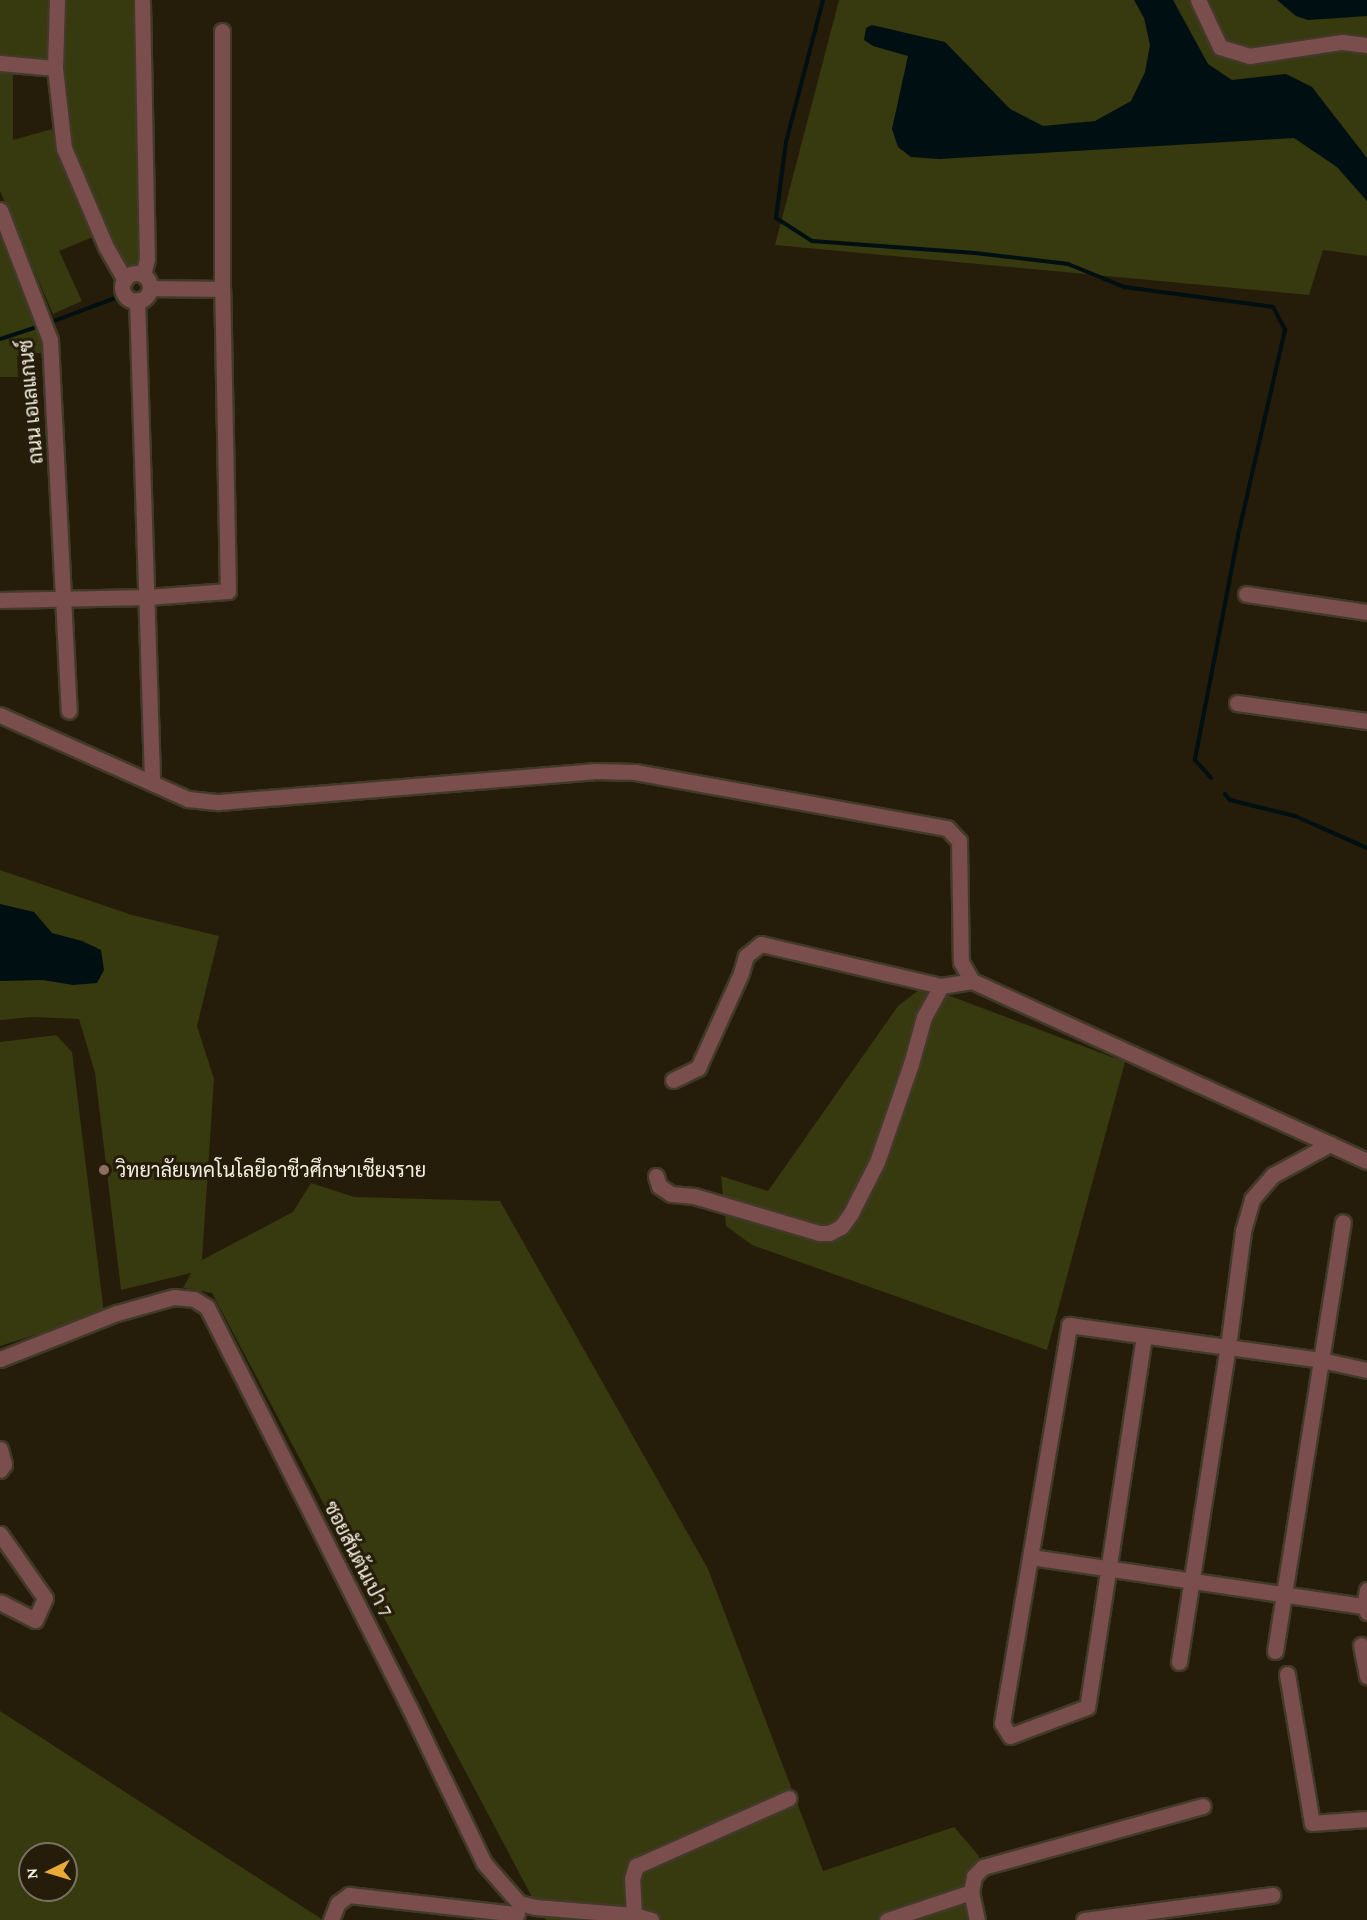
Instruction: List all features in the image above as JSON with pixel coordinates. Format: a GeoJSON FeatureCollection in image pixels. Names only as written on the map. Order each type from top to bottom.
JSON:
{"type":"FeatureCollection","features":[{"type":"Feature","properties":{"kind":"street"},"geometry":{"type":"LineString","coordinates":[[57,0],[55,68],[64,148],[106,247],[124,280],[124,293],[130,299],[137,300],[147,296],[142,2]]}},
{"type":"Feature","properties":{"kind":"street"},"geometry":{"type":"LineString","coordinates":[[1198,0],[1220,47],[1249,56],[1342,42],[1367,45]]}},
{"type":"Feature","properties":{"kind":"street"},"geometry":{"type":"LineString","coordinates":[[0,600],[147,597],[228,591],[222,289],[222,31]]}},
{"type":"Feature","properties":{"kind":"street"},"geometry":{"type":"LineString","coordinates":[[0,63],[55,68]]}},
{"type":"Feature","properties":{"kind":"street","name":"ถนน เอเลแกนซ์"},"geometry":{"type":"LineString","coordinates":[[0,210],[50,340],[69,711]]}},
{"type":"Feature","properties":{"kind":"street"},"geometry":{"type":"LineString","coordinates":[[124,280],[131,274],[146,281],[222,289]]}},
{"type":"Feature","properties":{"kind":"street"},"geometry":{"type":"LineString","coordinates":[[137,300],[152,782]]}},
{"type":"Feature","properties":{"kind":"street"},"geometry":{"type":"LineString","coordinates":[[1246,594],[1367,612]]}},
{"type":"Feature","properties":{"kind":"street"},"geometry":{"type":"LineString","coordinates":[[1237,704],[1367,721]]}},
{"type":"Feature","properties":{"kind":"street"},"geometry":{"type":"LineString","coordinates":[[0,715],[188,799],[219,802],[594,771],[635,772],[947,828],[959,841],[961,962],[972,981]]}},
{"type":"Feature","properties":{"kind":"street"},"geometry":{"type":"LineString","coordinates":[[674,1080],[698,1068],[741,973],[746,956],[761,944],[941,986],[972,981],[1367,1161]]}},
{"type":"Feature","properties":{"kind":"street"},"geometry":{"type":"LineString","coordinates":[[656,1176],[659,1186],[671,1194],[694,1197],[819,1233],[829,1233],[841,1227],[851,1213],[877,1162],[911,1064],[924,1017],[941,986]]}},
{"type":"Feature","properties":{"kind":"street"},"geometry":{"type":"LineString","coordinates":[[1179,1662],[1228,1347],[1243,1231],[1252,1198],[1273,1175],[1330,1144]]}},
{"type":"Feature","properties":{"kind":"street"},"geometry":{"type":"LineString","coordinates":[[1275,1651],[1343,1222]]}},
{"type":"Feature","properties":{"kind":"street","name":"ซอยสันต้นเปา 7"},"geometry":{"type":"LineString","coordinates":[[0,1359],[117,1313],[174,1297],[194,1299],[207,1307],[393,1676],[484,1863],[518,1912]]}},
{"type":"Feature","properties":{"kind":"street"},"geometry":{"type":"LineString","coordinates":[[1144,1336],[1087,1707],[1010,1736],[1002,1723],[1069,1325],[1321,1360],[1367,1370]]}},
{"type":"Feature","properties":{"kind":"street"},"geometry":{"type":"LineString","coordinates":[[0,1449],[4,1464],[0,1470]]}},
{"type":"Feature","properties":{"kind":"street"},"geometry":{"type":"LineString","coordinates":[[0,1534],[45,1598],[35,1620],[0,1602]]}},
{"type":"Feature","properties":{"kind":"street"},"geometry":{"type":"LineString","coordinates":[[1031,1557],[1284,1594],[1366,1609],[1367,1590]]}},
{"type":"Feature","properties":{"kind":"street"},"geometry":{"type":"LineString","coordinates":[[1361,1645],[1367,1676]]}},
{"type":"Feature","properties":{"kind":"street"},"geometry":{"type":"LineString","coordinates":[[1287,1674],[1312,1823],[1367,1819]]}},
{"type":"Feature","properties":{"kind":"street"},"geometry":{"type":"LineString","coordinates":[[634,1915],[632,1879],[636,1866],[789,1798]]}},
{"type":"Feature","properties":{"kind":"street"},"geometry":{"type":"LineString","coordinates":[[977,1920],[971,1892],[974,1876],[982,1867],[1203,1806]]}},
{"type":"Feature","properties":{"kind":"street"},"geometry":{"type":"LineString","coordinates":[[887,1920],[971,1892]]}},
{"type":"Feature","properties":{"kind":"street"},"geometry":{"type":"LineString","coordinates":[[331,1920],[338,1903],[349,1895],[518,1912],[535,1907],[634,1915],[651,1920]]}},
{"type":"Feature","properties":{"kind":"street"},"geometry":{"type":"LineString","coordinates":[[1084,1920],[1272,1895]]}},
{"type":"Feature","properties":{"kind":"shaded area"},"geometry":{"type":"Polygon","coordinates":[[[0,0],[53,0],[53,58],[0,58],[0,0]]]}},
{"type":"Feature","properties":{"kind":"shaded area"},"geometry":{"type":"Polygon","coordinates":[[[63,0],[137,0],[139,262],[128,268],[110,244],[75,151],[63,101],[63,0]]]}},
{"type":"Feature","properties":{"kind":"shaded area"},"geometry":{"type":"Polygon","coordinates":[[[839,0],[1367,0],[1367,256],[1323,250],[1309,295],[775,245],[839,0]]]}},
{"type":"Feature","properties":{"kind":"shaded area"},"geometry":{"type":"Polygon","coordinates":[[[1134,0],[1173,0],[1208,64],[1232,80],[1286,74],[1312,87],[1367,158],[1367,201],[1337,167],[1294,138],[939,159],[911,157],[898,147],[892,129],[908,56],[873,46],[864,40],[866,28],[872,25],[945,42],[1010,109],[1043,126],[1095,121],[1131,101],[1145,72],[1150,45],[1144,18],[1134,0]]]}},
{"type":"Feature","properties":{"kind":"shaded area"},"geometry":{"type":"Polygon","coordinates":[[[1277,0],[1367,0],[1367,16],[1308,20],[1296,16],[1277,0]]]}},
{"type":"Feature","properties":{"kind":"shaded area"},"geometry":{"type":"Polygon","coordinates":[[[0,72],[13,73],[13,140],[52,129],[93,237],[59,251],[82,301],[53,314],[0,191],[0,72]]]}},
{"type":"Feature","properties":{"kind":"shaded area"},"geometry":{"type":"Polygon","coordinates":[[[0,222],[38,322],[46,352],[17,356],[18,377],[0,377],[0,222]]]}},
{"type":"Feature","properties":{"kind":"shaded area"},"geometry":{"type":"Polygon","coordinates":[[[0,870],[132,915],[219,936],[197,1026],[214,1079],[202,1260],[293,1212],[311,1183],[354,1197],[500,1201],[708,1569],[823,1871],[954,1827],[979,1856],[971,1892],[975,1920],[546,1920],[542,1916],[212,1293],[183,1288],[191,1273],[121,1290],[95,1073],[79,1019],[32,1017],[0,1020],[0,870]]]}},
{"type":"Feature","properties":{"kind":"shaded area"},"geometry":{"type":"Polygon","coordinates":[[[0,904],[34,912],[52,933],[82,941],[101,950],[104,970],[97,983],[73,985],[43,980],[0,981],[0,904]]]}},
{"type":"Feature","properties":{"kind":"shaded area"},"geometry":{"type":"Polygon","coordinates":[[[924,986],[1125,1062],[1047,1350],[752,1245],[726,1226],[721,1176],[768,1191],[898,1006],[924,986]]]}},
{"type":"Feature","properties":{"kind":"shaded area"},"geometry":{"type":"Polygon","coordinates":[[[56,1035],[72,1052],[104,1313],[0,1346],[0,1042],[56,1035]]]}},
{"type":"Feature","properties":{"kind":"shaded area"},"geometry":{"type":"Polygon","coordinates":[[[0,1711],[323,1920],[0,1920],[0,1711]]]}},
{"type":"Feature","properties":{"kind":"waterway"},"geometry":{"type":"LineString","coordinates":[[823,0],[786,142],[776,218],[812,241],[975,253],[1068,264],[1124,287],[1273,307],[1285,330],[1238,536],[1195,760],[1211,778]]}},
{"type":"Feature","properties":{"kind":"waterway"},"geometry":{"type":"LineString","coordinates":[[54,321],[115,298]]}},
{"type":"Feature","properties":{"kind":"waterway"},"geometry":{"type":"LineString","coordinates":[[0,339],[34,328]]}},
{"type":"Feature","properties":{"kind":"waterway"},"geometry":{"type":"LineString","coordinates":[[1225,794],[1230,800],[1295,816],[1367,848]]}},
{"type":"Feature","properties":{"kind":"place","name":"วิทยาลัยเทคโนโลยีอาชีวศึกษาเชียงราย"},"geometry":{"type":"Point","coordinates":[104,1170]}}]}
